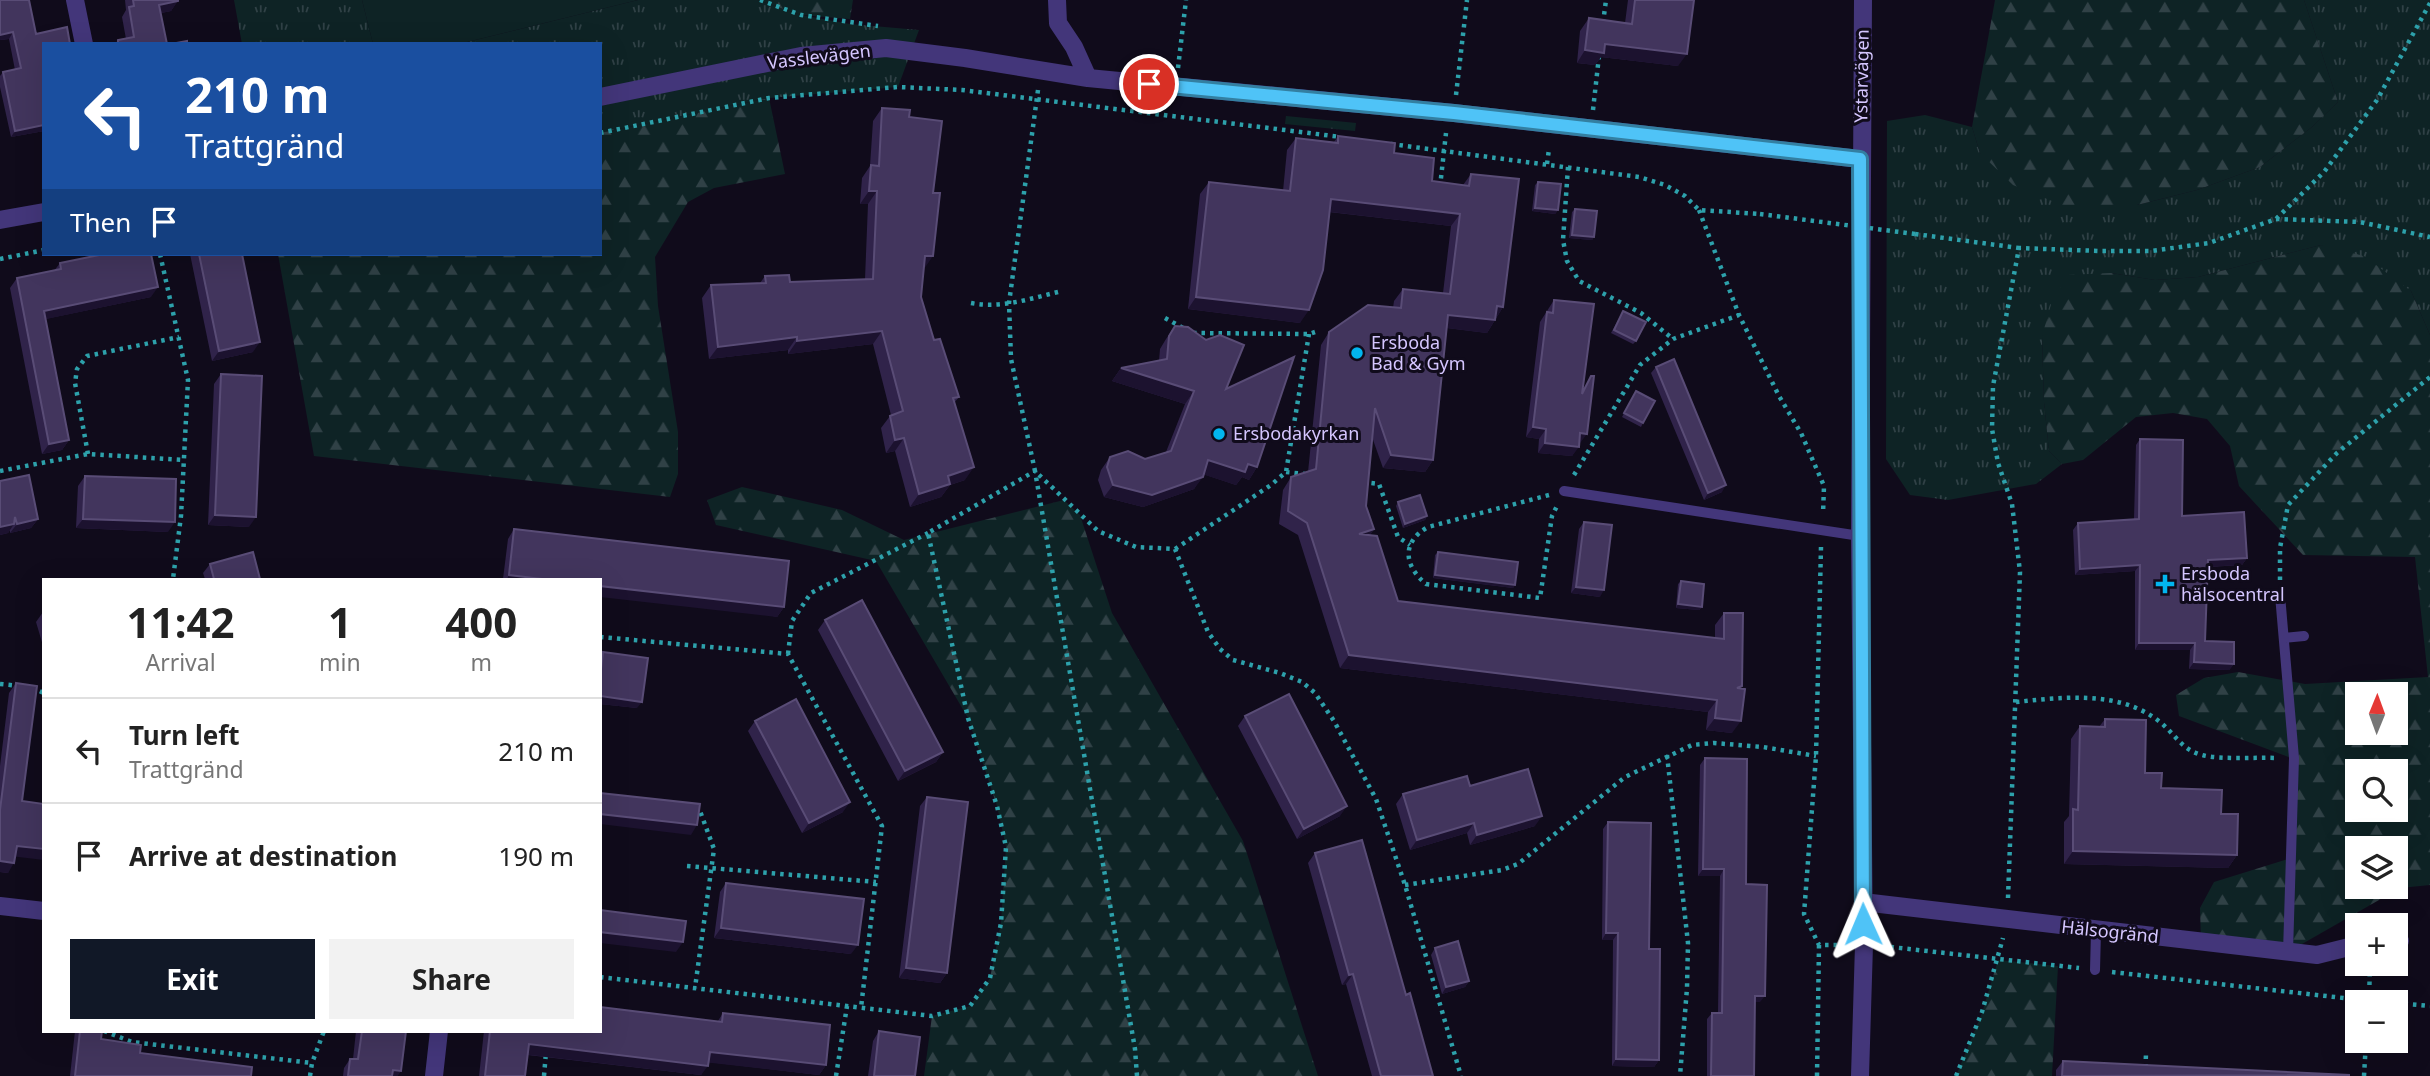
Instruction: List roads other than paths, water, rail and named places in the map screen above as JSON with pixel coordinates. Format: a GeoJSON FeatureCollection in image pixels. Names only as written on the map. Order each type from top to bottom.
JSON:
{"type":"FeatureCollection","features":[{"type":"Feature","properties":{"kind":"street"},"geometry":{"type":"LineString","coordinates":[[75,0],[84,42]]}},
{"type":"Feature","properties":{"kind":"street"},"geometry":{"type":"LineString","coordinates":[[1057,0],[1058,23],[1074,47],[1088,78]]}},
{"type":"Feature","properties":{"kind":"street","name":"Ystarvägen"},"geometry":{"type":"LineString","coordinates":[[1860,1076],[1864,945],[1860,536],[1860,159],[1863,0]]}},
{"type":"Feature","properties":{"kind":"street","name":"Vasslevägen"},"geometry":{"type":"LineString","coordinates":[[602,97],[801,56],[886,48],[1088,78],[1454,113],[1860,159]]}},
{"type":"Feature","properties":{"kind":"street"},"geometry":{"type":"LineString","coordinates":[[0,220],[42,212]]}},
{"type":"Feature","properties":{"kind":"street","name":"Hälsogränd"},"geometry":{"type":"LineString","coordinates":[[1863,902],[2007,921],[2317,955],[2345,948]]}},
{"type":"Feature","properties":{"kind":"street"},"geometry":{"type":"LineString","coordinates":[[0,906],[42,911]]}},
{"type":"Feature","properties":{"kind":"street"},"geometry":{"type":"LineString","coordinates":[[434,1076],[439,1033]]}},
{"type":"Feature","properties":{"kind":"lane"},"geometry":{"type":"LineString","coordinates":[[1564,491],[1860,536]]}},
{"type":"Feature","properties":{"kind":"lane"},"geometry":{"type":"LineString","coordinates":[[2280,595],[2294,758],[2288,952]]}},
{"type":"Feature","properties":{"kind":"lane"},"geometry":{"type":"LineString","coordinates":[[2284,638],[2304,636]]}},
{"type":"Feature","properties":{"kind":"lane"},"geometry":{"type":"LineString","coordinates":[[2095,970],[2096,931]]}},
{"type":"Feature","properties":{"kind":"place","name":"Ersboda Bad & Gym"},"geometry":{"type":"Point","coordinates":[1357,353]}},
{"type":"Feature","properties":{"kind":"place","name":"Ersbodakyrkan"},"geometry":{"type":"Point","coordinates":[1219,434]}},
{"type":"Feature","properties":{"kind":"place","name":"Ersboda hälsocentral"},"geometry":{"type":"Point","coordinates":[2165,584]}}]}
